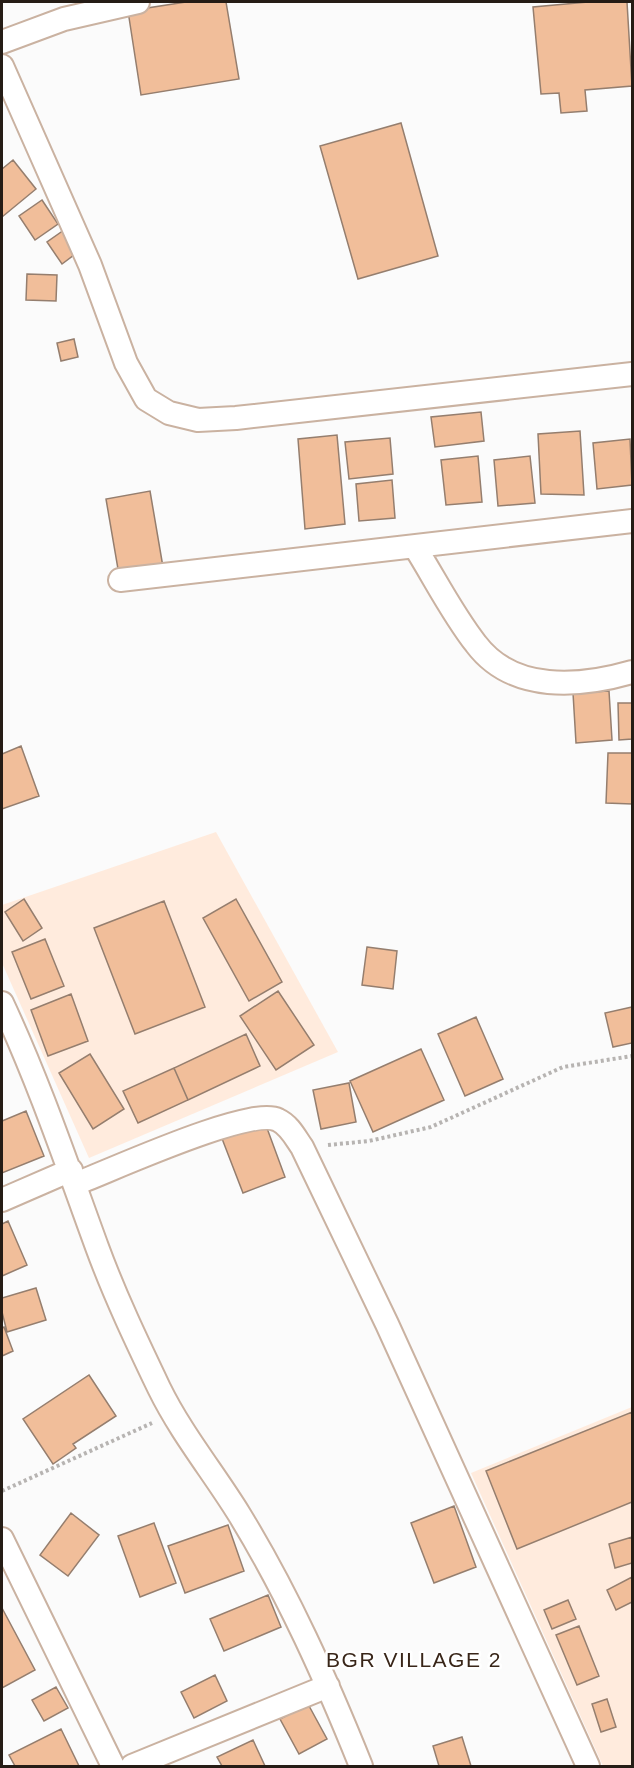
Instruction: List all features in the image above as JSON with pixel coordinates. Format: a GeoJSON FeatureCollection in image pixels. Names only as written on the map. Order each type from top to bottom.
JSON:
{"type":"FeatureCollection","features":[{"type":"Feature","properties":{"kind":"street"},"geometry":{"type":"LineString","coordinates":[[2,42],[64,19],[138,2]]}},
{"type":"Feature","properties":{"kind":"street"},"geometry":{"type":"LineString","coordinates":[[2,66],[90,265],[126,363],[146,399],[169,413],[198,420],[236,418],[633,374]]}},
{"type":"Feature","properties":{"kind":"street"},"geometry":{"type":"LineString","coordinates":[[120,580],[633,522]]}},
{"type":"Feature","properties":{"kind":"street"},"geometry":{"type":"LineString","coordinates":[[415,547],[476,646],[507,671],[535,682],[562,684],[633,672]]}},
{"type":"Feature","properties":{"kind":"street"},"geometry":{"type":"LineString","coordinates":[[4,1015],[73,1177],[128,1324],[172,1413],[250,1534],[286,1596],[328,1686],[361,1767]]}},
{"type":"Feature","properties":{"kind":"street"},"geometry":{"type":"LineString","coordinates":[[2,1200],[246,1120],[263,1117],[278,1119],[290,1129],[302,1147],[387,1324],[588,1767]]}},
{"type":"Feature","properties":{"kind":"street"},"geometry":{"type":"LineString","coordinates":[[2,1539],[113,1767]]}},
{"type":"Feature","properties":{"kind":"street"},"geometry":{"type":"LineString","coordinates":[[132,1767],[328,1686]]}},
{"type":"Feature","properties":{"kind":"path"},"geometry":{"type":"LineString","coordinates":[[302,1147],[369,1141],[432,1127],[563,1066],[633,1056]]}},
{"type":"Feature","properties":{"kind":"path"},"geometry":{"type":"LineString","coordinates":[[2,1491],[172,1413]]}},
{"type":"Feature","properties":{"kind":"shaded area"},"geometry":{"type":"Polygon","coordinates":[[[216,832],[338,1052],[89,1158],[2,963],[2,905],[216,832]]]}},
{"type":"Feature","properties":{"kind":"shaded area"},"geometry":{"type":"Polygon","coordinates":[[[632,1407],[632,1766],[603,1766],[471,1473],[632,1407]]]}},
{"type":"Feature","properties":{"kind":"building"},"geometry":{"type":"Polygon","coordinates":[[[186,2],[226,2],[239,79],[141,95],[128,11],[186,2]]]}},
{"type":"Feature","properties":{"kind":"building"},"geometry":{"type":"Polygon","coordinates":[[[588,2],[627,2],[632,86],[585,90],[587,111],[561,113],[559,93],[541,94],[533,7],[588,2]]]}},
{"type":"Feature","properties":{"kind":"building"},"geometry":{"type":"Polygon","coordinates":[[[401,123],[438,256],[358,279],[320,146],[401,123]]]}},
{"type":"Feature","properties":{"kind":"building"},"geometry":{"type":"Polygon","coordinates":[[[13,160],[36,189],[2,217],[2,169],[13,160]]]}},
{"type":"Feature","properties":{"kind":"building"},"geometry":{"type":"Polygon","coordinates":[[[42,200],[58,224],[35,240],[19,216],[42,200]]]}},
{"type":"Feature","properties":{"kind":"building"},"geometry":{"type":"Polygon","coordinates":[[[64,230],[78,252],[62,264],[47,242],[64,230]]]}},
{"type":"Feature","properties":{"kind":"building"},"geometry":{"type":"Polygon","coordinates":[[[27,274],[57,275],[56,301],[26,300],[27,274]]]}},
{"type":"Feature","properties":{"kind":"building"},"geometry":{"type":"Polygon","coordinates":[[[74,339],[78,357],[61,361],[57,343],[74,339]]]}},
{"type":"Feature","properties":{"kind":"building"},"geometry":{"type":"Polygon","coordinates":[[[481,412],[484,441],[435,447],[431,417],[481,412]]]}},
{"type":"Feature","properties":{"kind":"building"},"geometry":{"type":"Polygon","coordinates":[[[580,431],[584,495],[541,494],[538,434],[580,431]]]}},
{"type":"Feature","properties":{"kind":"building"},"geometry":{"type":"Polygon","coordinates":[[[337,435],[345,524],[305,529],[298,439],[337,435]]]}},
{"type":"Feature","properties":{"kind":"building"},"geometry":{"type":"Polygon","coordinates":[[[390,438],[393,474],[349,479],[345,442],[390,438]]]}},
{"type":"Feature","properties":{"kind":"building"},"geometry":{"type":"Polygon","coordinates":[[[630,439],[632,485],[597,489],[593,443],[630,439]]]}},
{"type":"Feature","properties":{"kind":"building"},"geometry":{"type":"Polygon","coordinates":[[[478,456],[482,502],[446,505],[441,460],[478,456]]]}},
{"type":"Feature","properties":{"kind":"building"},"geometry":{"type":"Polygon","coordinates":[[[530,456],[535,503],[498,506],[494,460],[530,456]]]}},
{"type":"Feature","properties":{"kind":"building"},"geometry":{"type":"Polygon","coordinates":[[[392,480],[395,518],[359,521],[356,484],[392,480]]]}},
{"type":"Feature","properties":{"kind":"building"},"geometry":{"type":"Polygon","coordinates":[[[150,491],[163,567],[119,575],[106,499],[150,491]]]}},
{"type":"Feature","properties":{"kind":"building"},"geometry":{"type":"Polygon","coordinates":[[[609,691],[612,740],[576,743],[573,693],[609,691]]]}},
{"type":"Feature","properties":{"kind":"building"},"geometry":{"type":"Polygon","coordinates":[[[618,703],[632,703],[632,739],[619,740],[618,703]]]}},
{"type":"Feature","properties":{"kind":"building"},"geometry":{"type":"Polygon","coordinates":[[[21,746],[39,796],[2,809],[2,754],[21,746]]]}},
{"type":"Feature","properties":{"kind":"building"},"geometry":{"type":"Polygon","coordinates":[[[608,753],[632,753],[632,804],[606,803],[608,753]]]}},
{"type":"Feature","properties":{"kind":"building"},"geometry":{"type":"Polygon","coordinates":[[[24,899],[42,928],[23,941],[5,912],[24,899]]]}},
{"type":"Feature","properties":{"kind":"building"},"geometry":{"type":"Polygon","coordinates":[[[236,899],[282,982],[249,1001],[203,918],[236,899]]]}},
{"type":"Feature","properties":{"kind":"building"},"geometry":{"type":"Polygon","coordinates":[[[164,901],[205,1007],[135,1034],[94,928],[164,901]]]}},
{"type":"Feature","properties":{"kind":"building"},"geometry":{"type":"Polygon","coordinates":[[[45,939],[64,986],[31,999],[12,952],[45,939]]]}},
{"type":"Feature","properties":{"kind":"building"},"geometry":{"type":"Polygon","coordinates":[[[367,947],[397,951],[393,989],[362,985],[367,947]]]}},
{"type":"Feature","properties":{"kind":"building"},"geometry":{"type":"Polygon","coordinates":[[[278,991],[314,1045],[276,1070],[240,1016],[278,991]]]}},
{"type":"Feature","properties":{"kind":"building"},"geometry":{"type":"Polygon","coordinates":[[[71,994],[88,1041],[48,1056],[31,1010],[71,994]]]}},
{"type":"Feature","properties":{"kind":"building"},"geometry":{"type":"Polygon","coordinates":[[[632,1007],[632,1043],[613,1047],[605,1013],[632,1007]]]}},
{"type":"Feature","properties":{"kind":"building"},"geometry":{"type":"Polygon","coordinates":[[[476,1017],[503,1079],[465,1096],[438,1034],[476,1017]]]}},
{"type":"Feature","properties":{"kind":"building"},"geometry":{"type":"Polygon","coordinates":[[[246,1034],[260,1066],[188,1100],[174,1068],[246,1034]]]}},
{"type":"Feature","properties":{"kind":"building"},"geometry":{"type":"Polygon","coordinates":[[[421,1049],[444,1100],[373,1132],[350,1081],[421,1049]]]}},
{"type":"Feature","properties":{"kind":"building"},"geometry":{"type":"Polygon","coordinates":[[[90,1054],[124,1109],[93,1129],[59,1073],[90,1054]]]}},
{"type":"Feature","properties":{"kind":"building"},"geometry":{"type":"Polygon","coordinates":[[[174,1068],[188,1100],[138,1123],[123,1091],[174,1068]]]}},
{"type":"Feature","properties":{"kind":"building"},"geometry":{"type":"Polygon","coordinates":[[[349,1083],[356,1122],[321,1129],[313,1090],[349,1083]]]}},
{"type":"Feature","properties":{"kind":"building"},"geometry":{"type":"Polygon","coordinates":[[[26,1111],[44,1156],[2,1173],[2,1121],[26,1111]]]}},
{"type":"Feature","properties":{"kind":"building"},"geometry":{"type":"Polygon","coordinates":[[[264,1120],[285,1177],[243,1193],[221,1136],[264,1120]]]}},
{"type":"Feature","properties":{"kind":"building"},"geometry":{"type":"Polygon","coordinates":[[[8,1221],[27,1265],[2,1276],[2,1224],[8,1221]]]}},
{"type":"Feature","properties":{"kind":"building"},"geometry":{"type":"Polygon","coordinates":[[[36,1288],[46,1320],[7,1332],[2,1312],[2,1298],[36,1288]]]}},
{"type":"Feature","properties":{"kind":"building"},"geometry":{"type":"Polygon","coordinates":[[[4,1327],[13,1351],[2,1356],[2,1328],[4,1327]]]}},
{"type":"Feature","properties":{"kind":"building"},"geometry":{"type":"Polygon","coordinates":[[[89,1375],[116,1416],[73,1444],[76,1448],[53,1464],[23,1419],[89,1375]]]}},
{"type":"Feature","properties":{"kind":"building"},"geometry":{"type":"Polygon","coordinates":[[[632,1412],[632,1502],[517,1549],[486,1471],[632,1412]]]}},
{"type":"Feature","properties":{"kind":"building"},"geometry":{"type":"Polygon","coordinates":[[[454,1506],[476,1567],[434,1583],[411,1523],[454,1506]]]}},
{"type":"Feature","properties":{"kind":"building"},"geometry":{"type":"Polygon","coordinates":[[[71,1513],[99,1535],[68,1576],[40,1555],[71,1513]]]}},
{"type":"Feature","properties":{"kind":"building"},"geometry":{"type":"Polygon","coordinates":[[[154,1523],[176,1583],[140,1597],[118,1536],[154,1523]]]}},
{"type":"Feature","properties":{"kind":"building"},"geometry":{"type":"Polygon","coordinates":[[[228,1525],[244,1571],[185,1593],[168,1546],[228,1525]]]}},
{"type":"Feature","properties":{"kind":"building"},"geometry":{"type":"Polygon","coordinates":[[[632,1537],[632,1563],[615,1568],[609,1544],[632,1537]]]}},
{"type":"Feature","properties":{"kind":"building"},"geometry":{"type":"Polygon","coordinates":[[[632,1577],[632,1602],[616,1610],[607,1590],[632,1577]]]}},
{"type":"Feature","properties":{"kind":"building"},"geometry":{"type":"Polygon","coordinates":[[[268,1595],[281,1627],[224,1651],[210,1619],[268,1595]]]}},
{"type":"Feature","properties":{"kind":"building"},"geometry":{"type":"Polygon","coordinates":[[[568,1600],[576,1619],[552,1629],[544,1610],[568,1600]]]}},
{"type":"Feature","properties":{"kind":"building"},"geometry":{"type":"Polygon","coordinates":[[[2,1608],[35,1670],[2,1688],[2,1608]]]}},
{"type":"Feature","properties":{"kind":"building"},"geometry":{"type":"Polygon","coordinates":[[[579,1626],[599,1676],[577,1685],[556,1635],[579,1626]]]}},
{"type":"Feature","properties":{"kind":"building"},"geometry":{"type":"Polygon","coordinates":[[[215,1675],[227,1701],[194,1718],[181,1692],[215,1675]]]}},
{"type":"Feature","properties":{"kind":"building"},"geometry":{"type":"Polygon","coordinates":[[[56,1687],[68,1708],[44,1721],[32,1700],[56,1687]]]}},
{"type":"Feature","properties":{"kind":"building"},"geometry":{"type":"Polygon","coordinates":[[[607,1699],[616,1727],[601,1732],[592,1704],[607,1699]]]}},
{"type":"Feature","properties":{"kind":"building"},"geometry":{"type":"Polygon","coordinates":[[[308,1704],[327,1739],[299,1754],[280,1719],[308,1704]]]}},
{"type":"Feature","properties":{"kind":"building"},"geometry":{"type":"Polygon","coordinates":[[[61,1729],[79,1766],[15,1766],[9,1755],[61,1729]]]}},
{"type":"Feature","properties":{"kind":"building"},"geometry":{"type":"Polygon","coordinates":[[[462,1737],[471,1766],[439,1766],[433,1746],[462,1737]]]}},
{"type":"Feature","properties":{"kind":"building"},"geometry":{"type":"Polygon","coordinates":[[[253,1740],[265,1766],[222,1766],[217,1757],[253,1740]]]}},
{"type":"Feature","properties":{"kind":"district","name":"BGR VILLAGE 2"},"geometry":{"type":"Point","coordinates":[414,1660]}}]}
